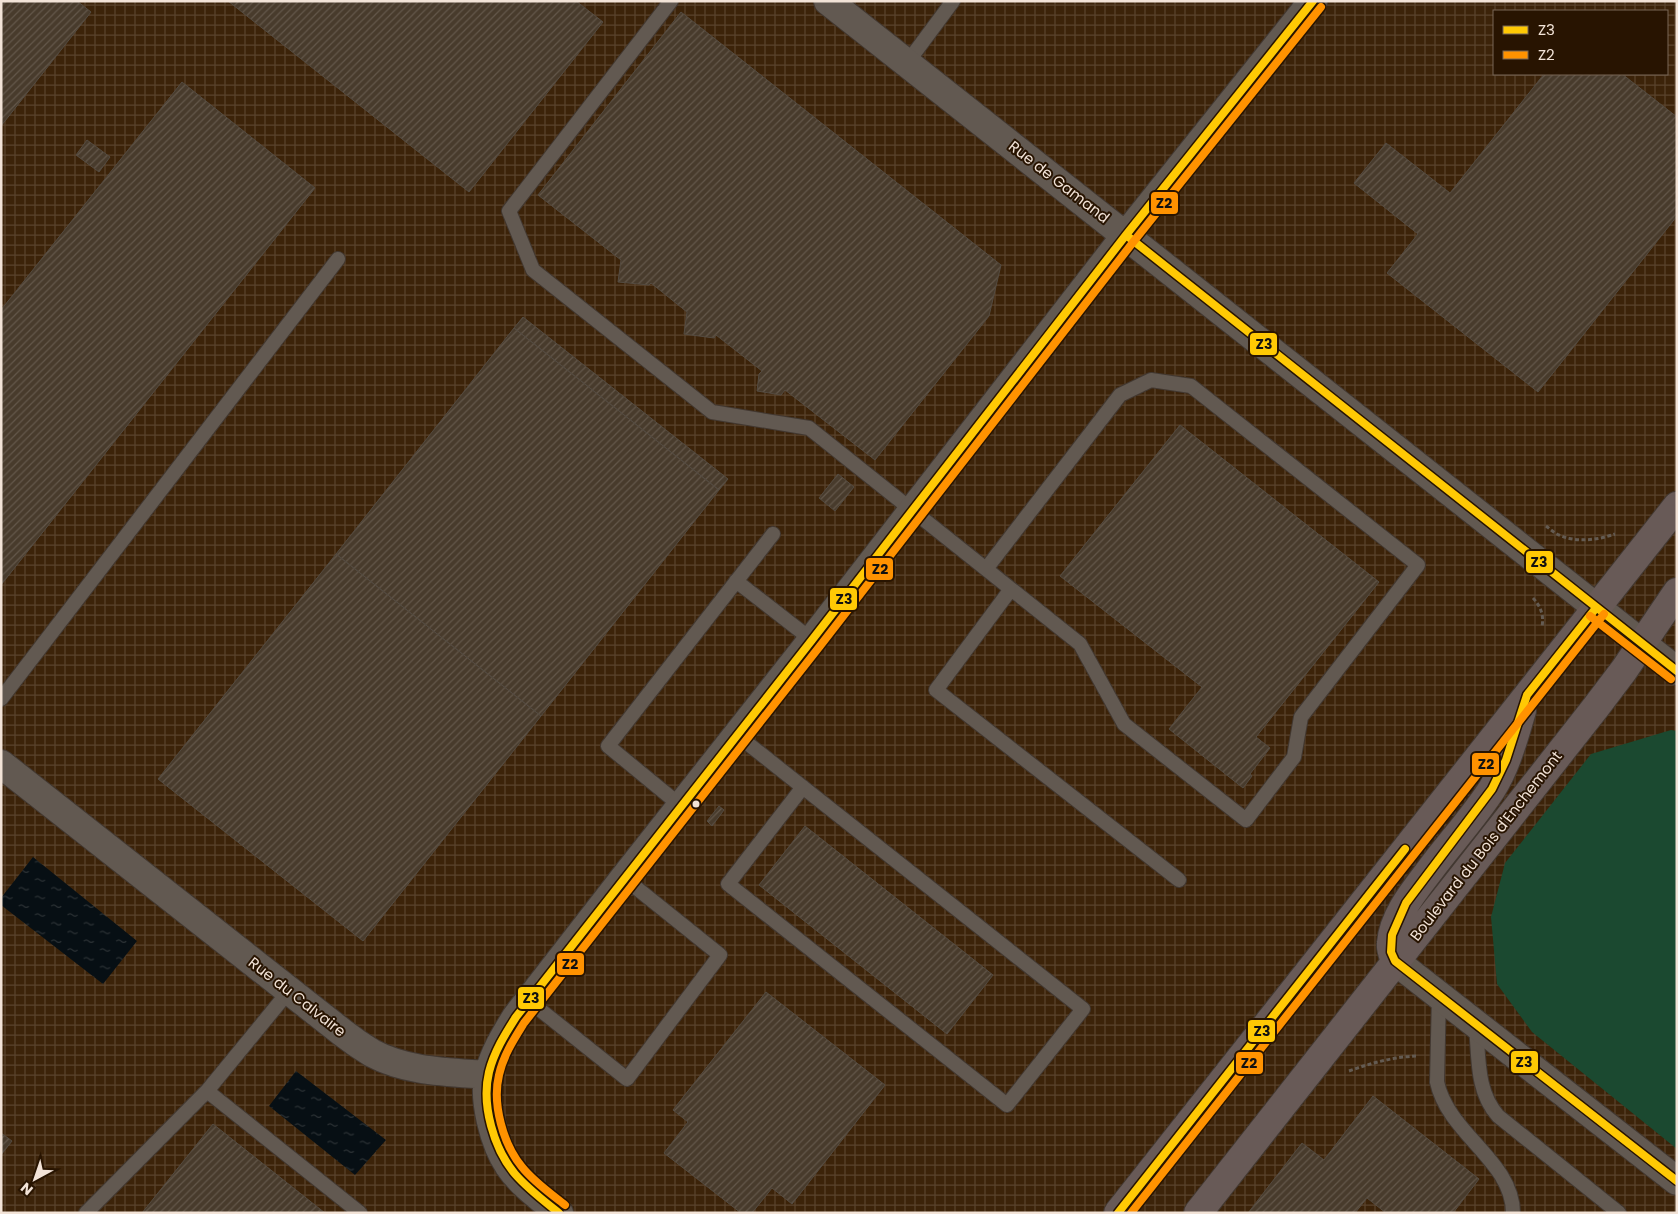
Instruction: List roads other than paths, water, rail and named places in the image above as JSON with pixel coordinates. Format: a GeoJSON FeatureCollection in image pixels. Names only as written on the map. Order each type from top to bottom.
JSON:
{"type":"FeatureCollection","features":[{"type":"Feature","properties":{"kind":"main road"},"geometry":{"type":"LineString","coordinates":[[1118,1213],[1677,506]]}},
{"type":"Feature","properties":{"kind":"main road","name":"Boulevard du Bois d'Enchemont"},"geometry":{"type":"LineString","coordinates":[[1198,1213],[1596,707],[1677,592]]}},
{"type":"Feature","properties":{"kind":"main road"},"geometry":{"type":"LineString","coordinates":[[1395,961],[1391,952],[1391,944],[1392,935],[1400,914],[1413,892],[1492,789],[1506,760],[1527,695]]}},
{"type":"Feature","properties":{"kind":"street","name":"Rue de Gamand"},"geometry":{"type":"LineString","coordinates":[[828,1],[1677,671]]}},
{"type":"Feature","properties":{"kind":"street"},"geometry":{"type":"LineString","coordinates":[[559,1213],[527,1187],[508,1165],[496,1140],[489,1115],[488,1075],[504,1036],[516,1017],[913,511],[1126,235],[1313,1]]}},
{"type":"Feature","properties":{"kind":"street","name":"Rue du Calvaire"},"geometry":{"type":"LineString","coordinates":[[1,764],[289,991],[372,1053],[400,1064],[432,1071],[488,1075]]}},
{"type":"Feature","properties":{"kind":"street"},"geometry":{"type":"LineString","coordinates":[[1395,961],[1677,1182]]}},
{"type":"Feature","properties":{"kind":"lane"},"geometry":{"type":"LineString","coordinates":[[671,1],[509,211],[533,270],[712,412],[809,428],[1080,644],[1124,724],[1246,820],[1294,757],[1301,717],[1418,565],[1191,386],[1151,380],[1120,395],[986,569]]}},
{"type":"Feature","properties":{"kind":"lane"},"geometry":{"type":"LineString","coordinates":[[907,63],[953,1]]}},
{"type":"Feature","properties":{"kind":"lane"},"geometry":{"type":"LineString","coordinates":[[1,699],[338,259]]}},
{"type":"Feature","properties":{"kind":"lane"},"geometry":{"type":"LineString","coordinates":[[681,806],[608,746],[773,534]]}},
{"type":"Feature","properties":{"kind":"lane"},"geometry":{"type":"LineString","coordinates":[[736,581],[812,640]]}},
{"type":"Feature","properties":{"kind":"lane"},"geometry":{"type":"LineString","coordinates":[[1011,589],[936,690],[1180,880]]}},
{"type":"Feature","properties":{"kind":"lane"},"geometry":{"type":"LineString","coordinates":[[738,735],[1083,1009],[1007,1105],[728,884],[803,787]]}},
{"type":"Feature","properties":{"kind":"lane"},"geometry":{"type":"LineString","coordinates":[[529,1001],[627,1079],[720,956],[624,878]]}},
{"type":"Feature","properties":{"kind":"lane"},"geometry":{"type":"LineString","coordinates":[[86,1213],[207,1091],[289,991]]}},
{"type":"Feature","properties":{"kind":"lane"},"geometry":{"type":"LineString","coordinates":[[1438,996],[1438,1082],[1440,1095],[1451,1115],[1504,1178],[1512,1200],[1513,1213]]}},
{"type":"Feature","properties":{"kind":"lane"},"geometry":{"type":"LineString","coordinates":[[1476,1025],[1481,1082],[1489,1106],[1498,1116],[1619,1213]]}},
{"type":"Feature","properties":{"kind":"lane"},"geometry":{"type":"LineString","coordinates":[[207,1091],[360,1213]]}},
{"type":"Feature","properties":{"kind":"water"},"geometry":{"type":"Polygon","coordinates":[[[33,857],[137,941],[103,984],[1,905],[1,898],[33,857]]]}},
{"type":"Feature","properties":{"kind":"water"},"geometry":{"type":"Polygon","coordinates":[[[296,1071],[386,1140],[355,1175],[269,1106],[296,1071]]]}}]}
